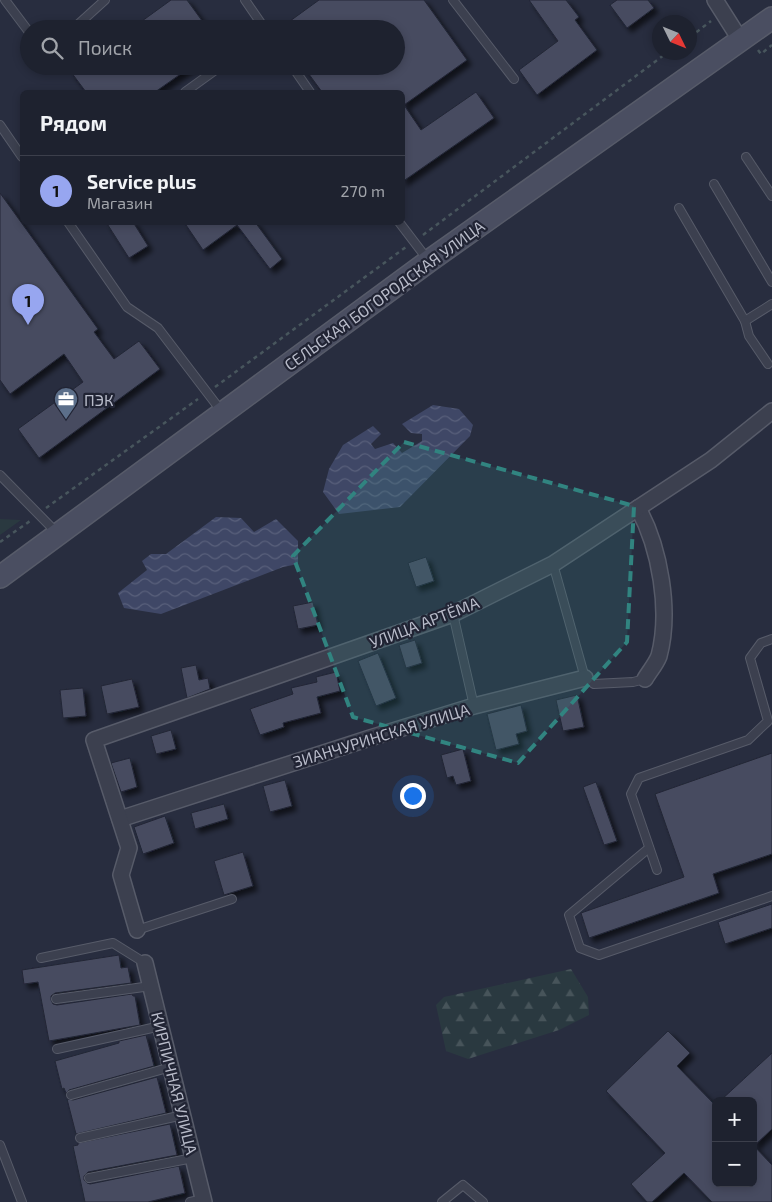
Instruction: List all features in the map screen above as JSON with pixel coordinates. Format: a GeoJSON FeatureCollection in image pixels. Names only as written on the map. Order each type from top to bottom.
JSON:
{"type":"FeatureCollection","features":[{"type":"Feature","properties":{"kind":"main road","name":"СЕЛЬСКАЯ БОГОРОДСКАЯ УЛИЦА"},"geometry":{"type":"LineString","coordinates":[[0,577],[429,261],[772,18]]}},
{"type":"Feature","properties":{"kind":"street"},"geometry":{"type":"LineString","coordinates":[[715,0],[741,41]]}},
{"type":"Feature","properties":{"kind":"street","name":"УЛИЦА АРТЁМА"},"geometry":{"type":"LineString","coordinates":[[120,818],[94,740],[453,614],[553,564],[711,460],[772,411]]}},
{"type":"Feature","properties":{"kind":"street"},"geometry":{"type":"LineString","coordinates":[[638,508],[648,526],[661,576],[665,620],[658,657],[645,679]]}},
{"type":"Feature","properties":{"kind":"street","name":"ЗИАНЧУРИНСКАЯ УЛИЦА"},"geometry":{"type":"LineString","coordinates":[[120,818],[474,706],[585,678]]}},
{"type":"Feature","properties":{"kind":"street"},"geometry":{"type":"LineString","coordinates":[[120,818],[129,848],[121,875],[137,930]]}},
{"type":"Feature","properties":{"kind":"street","name":"КИРПИЧНАЯ УЛИЦА"},"geometry":{"type":"LineString","coordinates":[[145,963],[194,1158],[199,1201]]}},
{"type":"Feature","properties":{"kind":"lane"},"geometry":{"type":"LineString","coordinates":[[5,0],[20,20]]}},
{"type":"Feature","properties":{"kind":"lane"},"geometry":{"type":"LineString","coordinates":[[83,20],[105,0]]}},
{"type":"Feature","properties":{"kind":"lane"},"geometry":{"type":"LineString","coordinates":[[245,0],[259,20]]}},
{"type":"Feature","properties":{"kind":"lane"},"geometry":{"type":"LineString","coordinates":[[454,0],[514,79]]}},
{"type":"Feature","properties":{"kind":"lane"},"geometry":{"type":"LineString","coordinates":[[189,90],[209,75]]}},
{"type":"Feature","properties":{"kind":"lane"},"geometry":{"type":"LineString","coordinates":[[298,75],[309,90]]}},
{"type":"Feature","properties":{"kind":"lane"},"geometry":{"type":"LineString","coordinates":[[0,125],[20,154]]}},
{"type":"Feature","properties":{"kind":"lane"},"geometry":{"type":"LineString","coordinates":[[746,157],[772,196]]}},
{"type":"Feature","properties":{"kind":"lane"},"geometry":{"type":"LineString","coordinates":[[714,184],[772,282]]}},
{"type":"Feature","properties":{"kind":"lane"},"geometry":{"type":"LineString","coordinates":[[678,208],[746,321],[749,336],[768,364]]}},
{"type":"Feature","properties":{"kind":"lane"},"geometry":{"type":"LineString","coordinates":[[70,225],[127,307],[158,328],[223,414]]}},
{"type":"Feature","properties":{"kind":"lane"},"geometry":{"type":"LineString","coordinates":[[401,225],[429,261]]}},
{"type":"Feature","properties":{"kind":"lane"},"geometry":{"type":"LineString","coordinates":[[746,321],[772,304]]}},
{"type":"Feature","properties":{"kind":"lane"},"geometry":{"type":"LineString","coordinates":[[0,474],[58,535]]}},
{"type":"Feature","properties":{"kind":"lane"},"geometry":{"type":"LineString","coordinates":[[553,564],[585,678]]}},
{"type":"Feature","properties":{"kind":"lane"},"geometry":{"type":"LineString","coordinates":[[453,614],[474,706]]}},
{"type":"Feature","properties":{"kind":"lane"},"geometry":{"type":"LineString","coordinates":[[657,870],[631,794],[639,778],[748,740],[768,721],[750,658],[762,643],[772,639]]}},
{"type":"Feature","properties":{"kind":"lane","name":"ЗИАНЧУРИНСКАЯ УЛИЦА"},"geometry":{"type":"LineString","coordinates":[[585,678],[594,684],[633,682],[645,679]]}},
{"type":"Feature","properties":{"kind":"lane"},"geometry":{"type":"LineString","coordinates":[[649,848],[569,915],[580,948],[599,956],[772,896]]}},
{"type":"Feature","properties":{"kind":"lane"},"geometry":{"type":"LineString","coordinates":[[137,930],[232,899]]}},
{"type":"Feature","properties":{"kind":"lane"},"geometry":{"type":"LineString","coordinates":[[40,958],[113,943],[145,963]]}},
{"type":"Feature","properties":{"kind":"lane"},"geometry":{"type":"LineString","coordinates":[[56,999],[151,986]]}},
{"type":"Feature","properties":{"kind":"lane"},"geometry":{"type":"LineString","coordinates":[[57,1049],[161,1026]]}},
{"type":"Feature","properties":{"kind":"lane"},"geometry":{"type":"LineString","coordinates":[[71,1095],[171,1067]]}},
{"type":"Feature","properties":{"kind":"lane"},"geometry":{"type":"LineString","coordinates":[[80,1138],[183,1115]]}},
{"type":"Feature","properties":{"kind":"lane"},"geometry":{"type":"LineString","coordinates":[[0,1145],[22,1202]]}},
{"type":"Feature","properties":{"kind":"lane"},"geometry":{"type":"LineString","coordinates":[[89,1178],[194,1158]]}},
{"type":"Feature","properties":{"kind":"lane"},"geometry":{"type":"LineString","coordinates":[[442,1202],[463,1185],[483,1202]]}},
{"type":"Feature","properties":{"kind":"path"},"geometry":{"type":"LineString","coordinates":[[761,54],[772,45]]}},
{"type":"Feature","properties":{"kind":"path"},"geometry":{"type":"LineString","coordinates":[[0,542],[414,242],[657,60]]}},
{"type":"Feature","properties":{"kind":"highlighted area"},"geometry":{"type":"Polygon","coordinates":[[[404,442],[634,506],[627,642],[518,763],[353,717],[293,556],[404,442]]]}},
{"type":"Feature","properties":{"kind":"green space"},"geometry":{"type":"Polygon","coordinates":[[[0,519],[21,520],[0,535],[0,519]]]}},
{"type":"Feature","properties":{"kind":"green space"},"geometry":{"type":"Polygon","coordinates":[[[571,969],[588,997],[589,1015],[559,1030],[468,1059],[446,1051],[436,1005],[444,997],[571,969]]]}},
{"type":"Feature","properties":{"kind":"water"},"geometry":{"type":"Polygon","coordinates":[[[433,405],[459,409],[473,425],[470,436],[400,507],[339,514],[323,492],[329,469],[343,445],[373,426],[381,434],[371,444],[375,449],[393,443],[402,453],[422,441],[422,434],[411,433],[402,424],[433,405]]]}},
{"type":"Feature","properties":{"kind":"water"},"geometry":{"type":"Polygon","coordinates":[[[216,517],[241,518],[254,532],[276,519],[298,541],[298,564],[283,567],[161,614],[124,608],[118,593],[147,570],[142,561],[151,554],[166,554],[216,517]]]}},
{"type":"Feature","properties":{"kind":"building"},"geometry":{"type":"Polygon","coordinates":[[[171,0],[187,0],[201,20],[143,20],[171,0]]]}},
{"type":"Feature","properties":{"kind":"building"},"geometry":{"type":"Polygon","coordinates":[[[319,0],[424,0],[467,60],[405,104],[405,90],[321,90],[310,75],[405,75],[405,20],[291,20],[319,0]]]}},
{"type":"Feature","properties":{"kind":"building"},"geometry":{"type":"Polygon","coordinates":[[[529,0],[566,0],[579,17],[575,20],[597,50],[537,95],[519,70],[558,41],[529,0]]]}},
{"type":"Feature","properties":{"kind":"building"},"geometry":{"type":"Polygon","coordinates":[[[617,0],[648,0],[654,8],[627,28],[610,5],[617,0]]]}},
{"type":"Feature","properties":{"kind":"building"},"geometry":{"type":"Polygon","coordinates":[[[73,75],[179,75],[158,90],[84,90],[73,75]]]}},
{"type":"Feature","properties":{"kind":"building"},"geometry":{"type":"Polygon","coordinates":[[[476,92],[494,118],[405,180],[405,106],[421,130],[476,92]]]}},
{"type":"Feature","properties":{"kind":"building"},"geometry":{"type":"Polygon","coordinates":[[[0,193],[20,221],[20,225],[23,225],[98,329],[94,332],[114,359],[139,341],[160,369],[39,458],[18,429],[83,382],[64,354],[10,394],[0,380],[0,193]]]}},
{"type":"Feature","properties":{"kind":"building"},"geometry":{"type":"Polygon","coordinates":[[[108,225],[135,225],[148,246],[129,258],[108,225]]]}},
{"type":"Feature","properties":{"kind":"building"},"geometry":{"type":"Polygon","coordinates":[[[186,225],[237,225],[203,250],[186,225]]]}},
{"type":"Feature","properties":{"kind":"building"},"geometry":{"type":"Polygon","coordinates":[[[237,225],[257,225],[282,259],[270,269],[237,225]]]}},
{"type":"Feature","properties":{"kind":"building"},"geometry":{"type":"Polygon","coordinates":[[[426,557],[434,581],[416,587],[408,563],[426,557]]]}},
{"type":"Feature","properties":{"kind":"building"},"geometry":{"type":"Polygon","coordinates":[[[313,602],[318,625],[298,629],[293,606],[313,602]]]}},
{"type":"Feature","properties":{"kind":"building"},"geometry":{"type":"Polygon","coordinates":[[[415,640],[422,663],[406,668],[399,645],[415,640]]]}},
{"type":"Feature","properties":{"kind":"building"},"geometry":{"type":"Polygon","coordinates":[[[378,653],[396,698],[376,706],[358,661],[378,653]]]}},
{"type":"Feature","properties":{"kind":"building"},"geometry":{"type":"Polygon","coordinates":[[[196,665],[199,680],[208,678],[210,689],[187,698],[181,668],[196,665]]]}},
{"type":"Feature","properties":{"kind":"building"},"geometry":{"type":"Polygon","coordinates":[[[336,672],[340,691],[317,697],[321,713],[283,723],[284,727],[260,735],[250,709],[293,694],[291,688],[317,682],[316,677],[336,672]]]}},
{"type":"Feature","properties":{"kind":"building"},"geometry":{"type":"Polygon","coordinates":[[[132,679],[139,707],[107,714],[101,686],[132,679]]]}},
{"type":"Feature","properties":{"kind":"building"},"geometry":{"type":"Polygon","coordinates":[[[83,688],[86,716],[63,718],[60,690],[83,688]]]}},
{"type":"Feature","properties":{"kind":"building"},"geometry":{"type":"Polygon","coordinates":[[[577,695],[584,727],[563,731],[556,700],[577,695]]]}},
{"type":"Feature","properties":{"kind":"building"},"geometry":{"type":"Polygon","coordinates":[[[521,705],[527,731],[516,734],[519,744],[496,750],[487,714],[521,705]]]}},
{"type":"Feature","properties":{"kind":"building"},"geometry":{"type":"Polygon","coordinates":[[[171,730],[176,749],[156,754],[151,736],[171,730]]]}},
{"type":"Feature","properties":{"kind":"building"},"geometry":{"type":"Polygon","coordinates":[[[463,749],[471,781],[456,785],[453,776],[447,778],[441,755],[463,749]]]}},
{"type":"Feature","properties":{"kind":"building"},"geometry":{"type":"Polygon","coordinates":[[[772,753],[772,854],[713,874],[719,893],[589,938],[581,913],[684,877],[655,794],[772,753]]]}},
{"type":"Feature","properties":{"kind":"building"},"geometry":{"type":"Polygon","coordinates":[[[130,758],[137,787],[121,792],[111,763],[130,758]]]}},
{"type":"Feature","properties":{"kind":"building"},"geometry":{"type":"Polygon","coordinates":[[[285,780],[292,806],[270,812],[263,786],[285,780]]]}},
{"type":"Feature","properties":{"kind":"building"},"geometry":{"type":"Polygon","coordinates":[[[596,782],[617,841],[604,845],[583,787],[596,782]]]}},
{"type":"Feature","properties":{"kind":"building"},"geometry":{"type":"Polygon","coordinates":[[[224,804],[228,819],[195,829],[191,813],[224,804]]]}},
{"type":"Feature","properties":{"kind":"building"},"geometry":{"type":"Polygon","coordinates":[[[165,816],[174,843],[143,854],[134,827],[165,816]]]}},
{"type":"Feature","properties":{"kind":"building"},"geometry":{"type":"Polygon","coordinates":[[[243,852],[253,886],[224,895],[214,861],[243,852]]]}},
{"type":"Feature","properties":{"kind":"building"},"geometry":{"type":"Polygon","coordinates":[[[772,904],[772,928],[725,944],[718,922],[772,904]]]}},
{"type":"Feature","properties":{"kind":"building"},"geometry":{"type":"Polygon","coordinates":[[[119,955],[121,968],[128,967],[131,983],[55,993],[51,996],[51,1000],[53,1004],[57,1005],[132,994],[135,996],[140,1025],[49,1041],[38,982],[24,984],[22,970],[119,955]]]}},
{"type":"Feature","properties":{"kind":"building"},"geometry":{"type":"Polygon","coordinates":[[[668,1031],[690,1053],[677,1066],[712,1102],[712,1187],[757,1187],[757,1149],[772,1165],[772,1202],[712,1202],[684,1173],[652,1202],[647,1202],[631,1184],[665,1153],[606,1091],[668,1031]]]}},
{"type":"Feature","properties":{"kind":"building"},"geometry":{"type":"Polygon","coordinates":[[[146,1035],[154,1066],[69,1090],[66,1093],[64,1088],[62,1089],[55,1061],[119,1043],[119,1041],[146,1035]]]}},
{"type":"Feature","properties":{"kind":"building"},"geometry":{"type":"Polygon","coordinates":[[[772,1053],[772,1129],[757,1143],[757,1097],[724,1097],[772,1053]]]}},
{"type":"Feature","properties":{"kind":"building"},"geometry":{"type":"Polygon","coordinates":[[[157,1077],[166,1113],[76,1134],[67,1099],[73,1100],[157,1077]]]}},
{"type":"Feature","properties":{"kind":"building"},"geometry":{"type":"Polygon","coordinates":[[[170,1124],[177,1155],[88,1172],[84,1176],[84,1180],[90,1184],[179,1166],[185,1193],[148,1202],[85,1202],[73,1146],[78,1145],[78,1143],[170,1124]]]}},
{"type":"Feature","properties":{"kind":"place","name":"Service plus"},"geometry":{"type":"Point","coordinates":[28,325]}},
{"type":"Feature","properties":{"kind":"place","name":"ПЭК"},"geometry":{"type":"Point","coordinates":[66,420]}}]}
